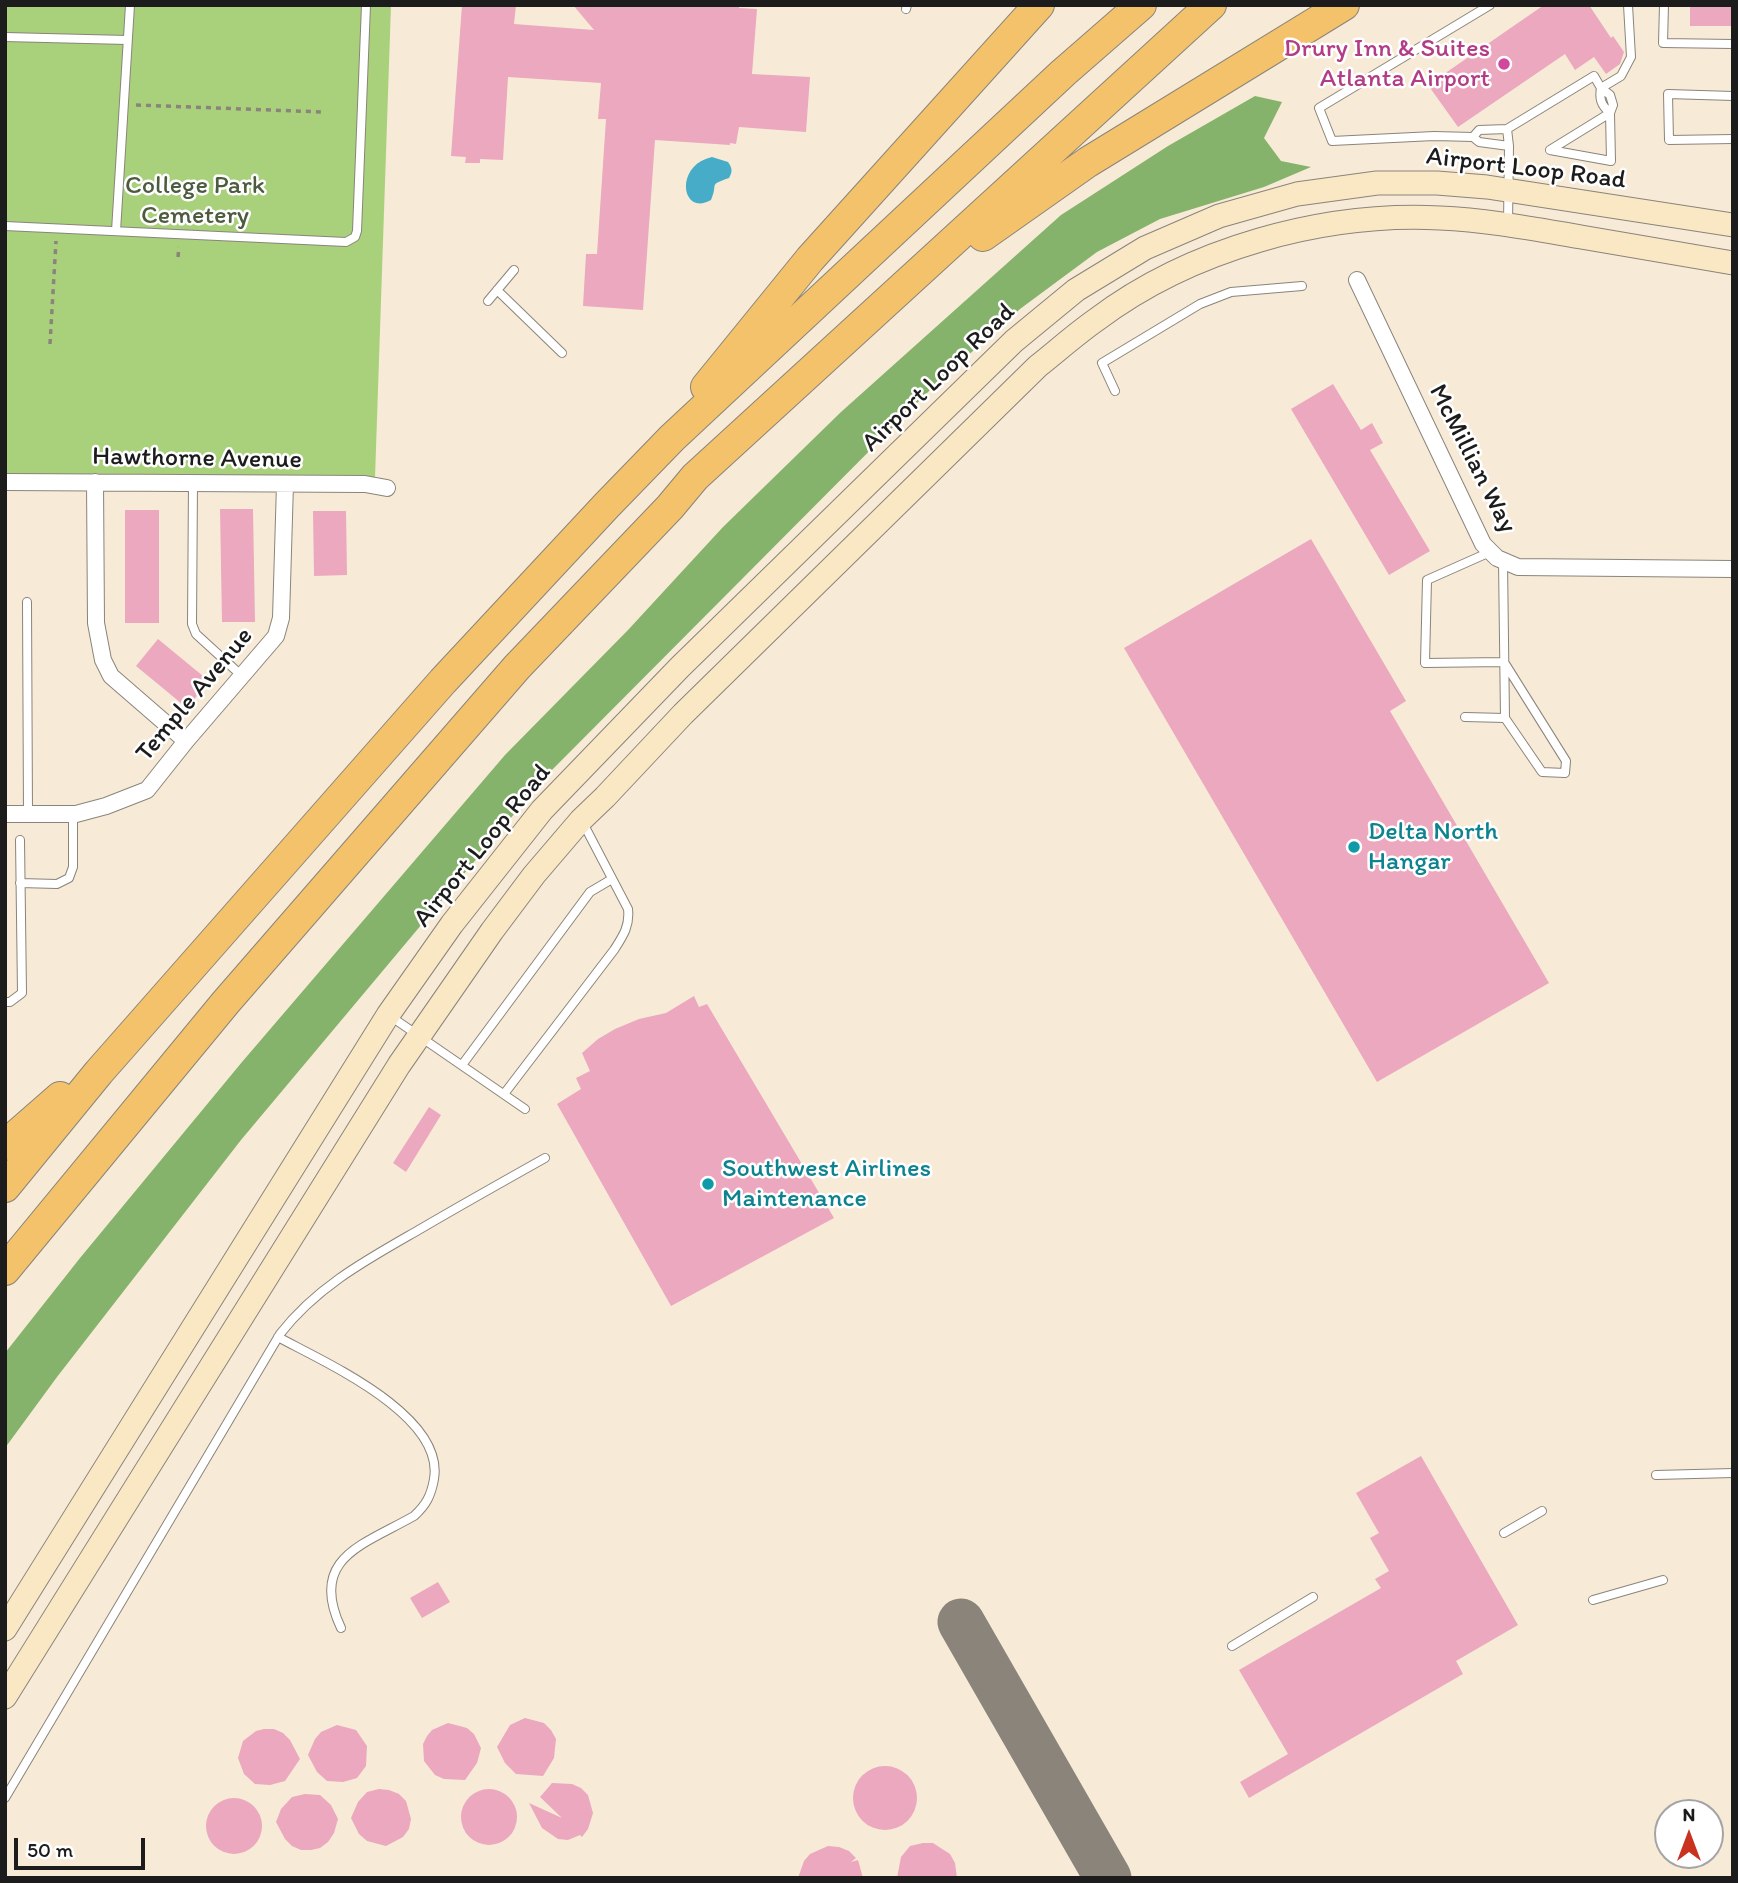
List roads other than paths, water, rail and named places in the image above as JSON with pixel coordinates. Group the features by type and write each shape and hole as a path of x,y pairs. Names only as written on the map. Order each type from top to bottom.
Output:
{"highway":[{"path":"673,438 709,382 810,259 1040,5"},
{"path":"5,1186 99,1072 443,681 673,438 1063,73 1141,5"},
{"path":"5,1270 226,1002 508,677 670,507 695,477 1211,5"},
{"path":"695,477 750,451 925,282 1000,223 1088,162 1344,5"},
{"path":"5,1145 62,1096 99,1072"}],"main road":[{"name":"Airport Loop Road","path":"5,1629 388,1015 452,925 542,810 680,667 1014,341 1076,290 1145,248 1219,216 1297,194 1377,183 1437,183 1508,190 1733,226"},
{"path":"5,1697 419,1034 492,930 581,820 683,714 1038,366 1097,318 1162,279 1233,248 1306,228 1382,218 1439,218 1508,224 1733,263"}],"street":[{"name":"McMillian Way","path":"1357,280 1483,544 1503,561 1518,566 1733,569"},
{"name":"Hawthorne Avenue","path":"5,482 365,484 387,488"},
{"path":"94,482 96,623 103,660 110,676 186,741"},
{"name":"Temple Avenue","path":"5,814 73,814 106,806 147,790 276,636 281,618 285,484"}],"lane":[{"path":"116,231 130,5"},
{"path":"5,226 346,242 355,237 366,5"},
{"path":"1490,5 1319,108 1332,141 1434,136 1473,137 1479,142 1509,146"},
{"path":"1601,88 1620,76 1632,57 1628,5"},
{"path":"1664,5 1663,43 1733,44"},
{"path":"5,37 127,40"},
{"path":"1473,137 1479,130 1507,130 1594,76 1601,88 1610,95 1613,104 1610,113 1611,161 1550,150 1610,113"},
{"path":"1733,96 1668,94 1669,140 1733,139"},
{"path":"1507,130 1508,224"},
{"path":"488,302 514,270"},
{"path":"1115,391 1102,363 1200,304 1231,292 1302,286"},
{"path":"497,290 562,353"},
{"path":"193,483 191,624 196,634 242,676"},
{"path":"1490,551 1427,580 1425,663 1504,662"},
{"path":"1503,561 1504,662 1505,718 1542,772 1565,773 1566,761 1504,662"},
{"path":"27,602 28,814"},
{"path":"1465,717 1505,718"},
{"path":"20,883 57,884 69,878 73,867 73,814"},
{"path":"504,1094 625,933 629,921 628,909 581,820"},
{"path":"5,1002 10,1002 22,993 20,840"},
{"path":"462,1065 590,892 612,879"},
{"path":"388,1015 526,1110"},
{"path":"5,1798 278,1337 293,1317 337,1278 545,1158"},
{"path":"278,1337 394,1404 411,1420 433,1458 433,1486 430,1498 422,1508 414,1516 349,1553 335,1572 330,1585 331,1597 333,1611 341,1628"},
{"path":"1656,1475 1733,1473"},
{"path":"1504,1533 1542,1511"},
{"path":"1593,1600 1664,1580"},
{"path":"1231,1646 1313,1597"}],"water":[{"path":"712,157 728,162 732,170 730,176 715,185 711,200 693,202 688,196 687,179 692,169"}],"place":[{"name":"Drury Inn & Suites Atlanta Airport","path":"1504,64"},
{"name":"Delta North Hangar","path":"1354,847"},
{"name":"Southwest Airlines Maintenance","path":"708,1184"}],"park label":[{"name":"College Park Cemetery","path":"195,201"}]}
